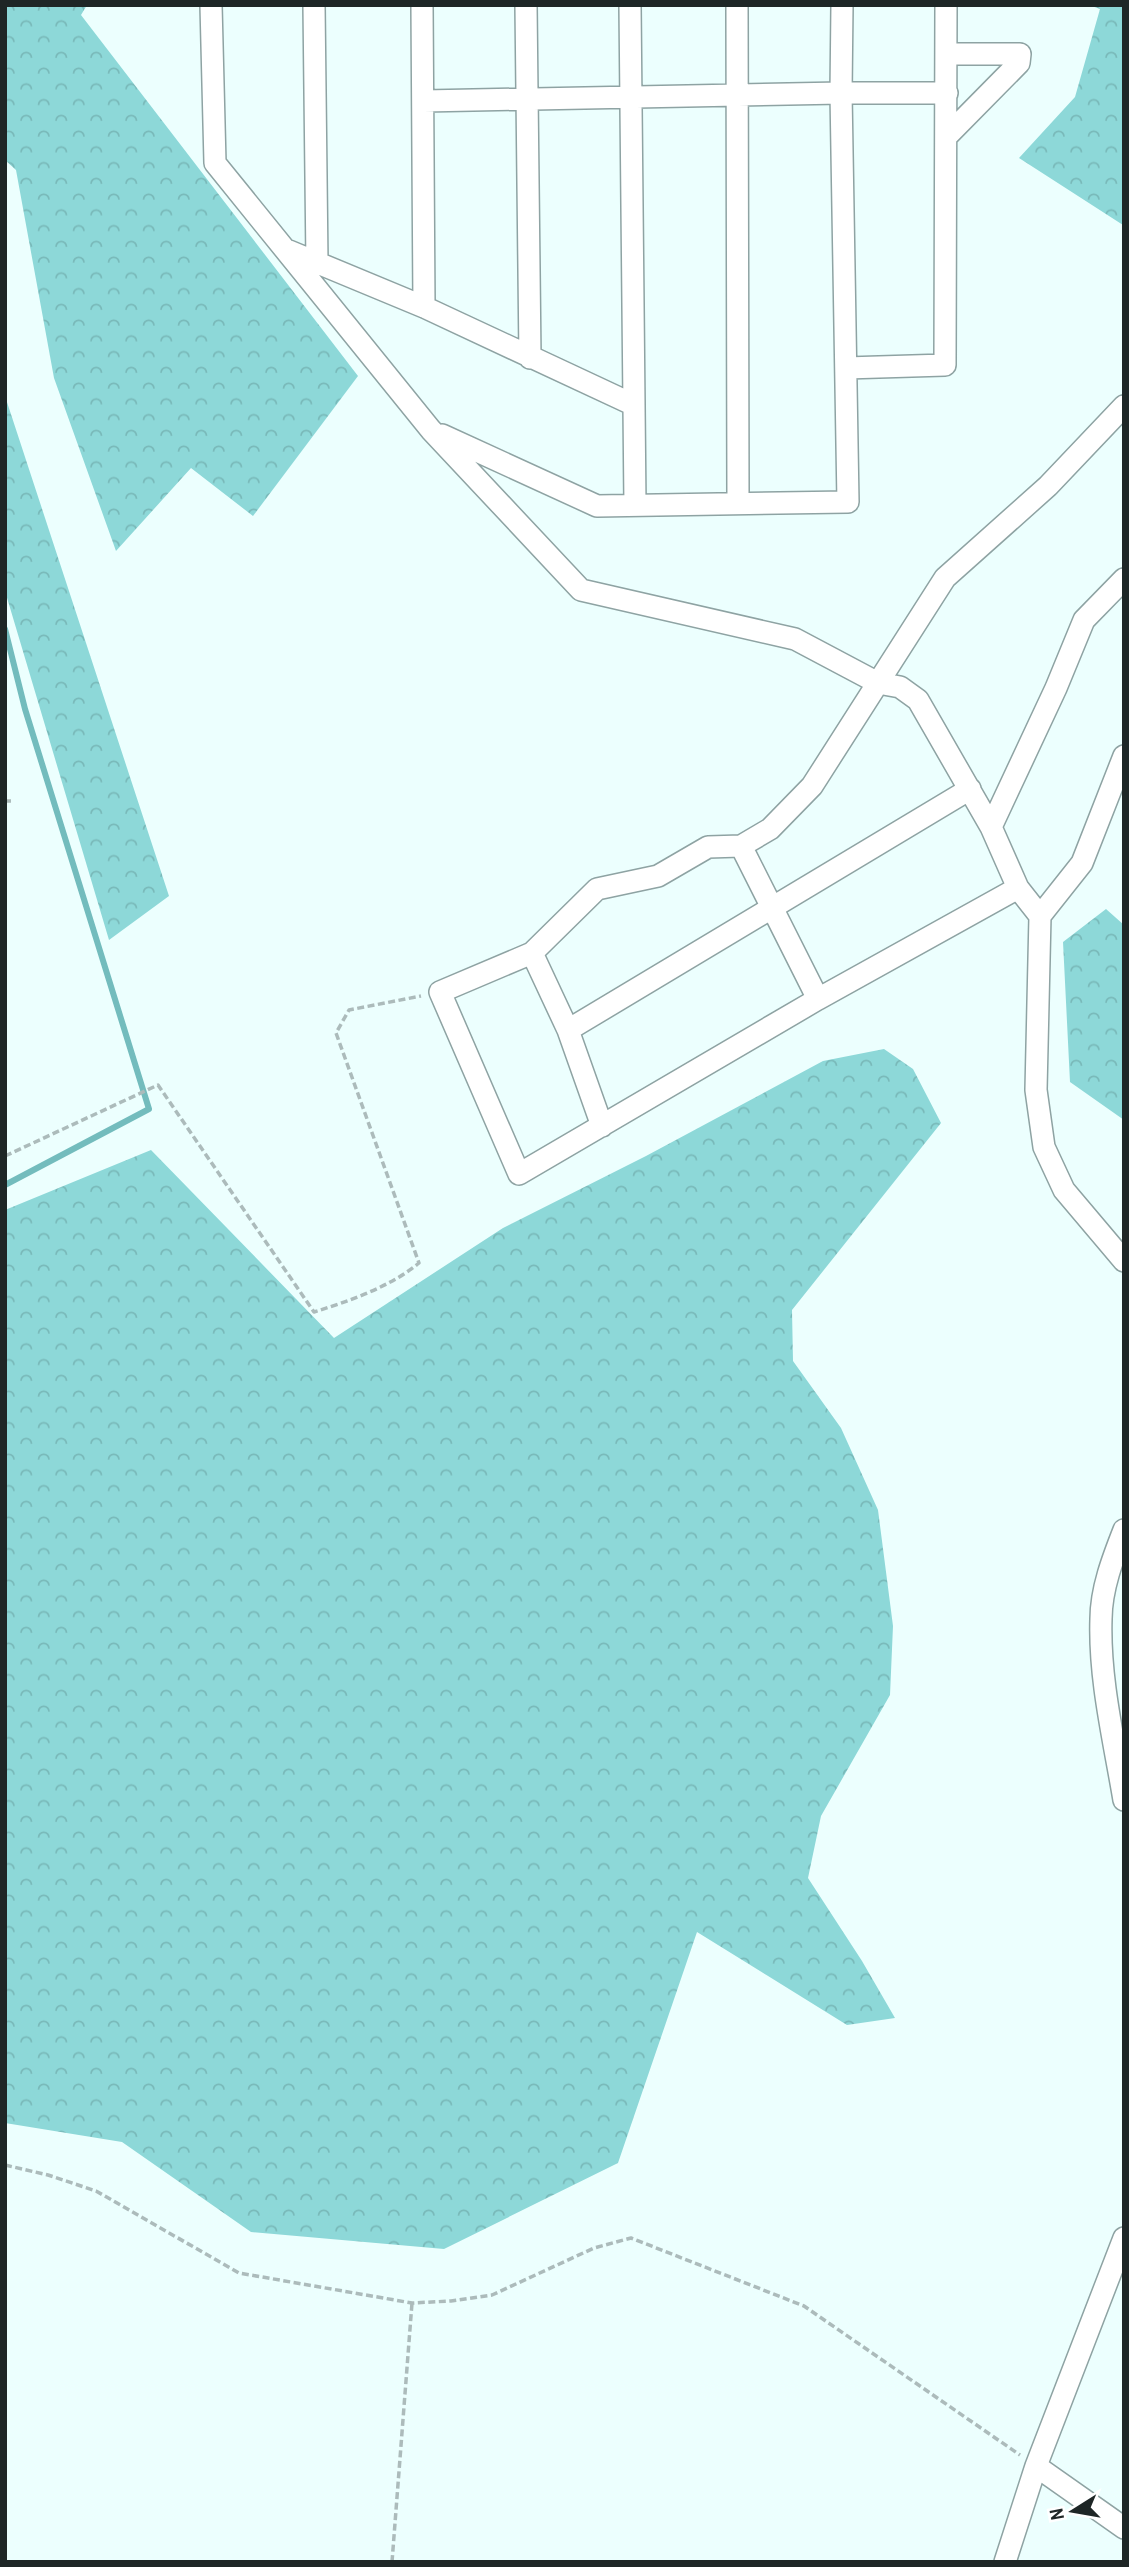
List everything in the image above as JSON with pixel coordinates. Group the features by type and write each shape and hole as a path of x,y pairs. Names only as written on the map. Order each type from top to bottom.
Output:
{"street":[{"path":"211,5 215,163 431,430 582,590 795,639 878,683 900,687 918,700 991,827 1018,888 1040,916"},
{"path":"314,5 317,263"},
{"path":"422,5 424,307"},
{"path":"526,5 530,358"},
{"path":"630,5 635,505"},
{"path":"737,5 738,503"},
{"path":"431,430 597,506 848,502 842,5"},
{"path":"846,368 945,365 946,5"},
{"path":"946,54 1020,54 1019,63 947,136"},
{"path":"424,102 947,93"},
{"path":"287,250 424,307 634,405"},
{"path":"1018,888 818,999 519,1174 440,992 532,953 597,888 658,876 708,847 741,846 770,829 812,786 945,578 1048,486 1124,406"},
{"path":"991,827 1056,688 1084,620 1124,579"},
{"path":"1124,756 1082,863 1040,916 1035,1090 1044,1147 1064,1191 1124,1261"},
{"path":"568,1030 970,789"},
{"path":"741,846 818,999"},
{"path":"532,953 568,1030 602,1126"},
{"path":"1124,1530 1111,1564 1100,1616 1103,1677 1124,1800"},
{"path":"1005,2562 1036,2466 1124,2238"},
{"path":"1036,2466 1124,2528"}],"path":[{"path":"5,1156 158,1086 314,1312 333,1306 403,1276 419,1263 336,1033 348,1010 440,992"},
{"path":"5,2165 48,2175 96,2191 239,2273 412,2303 492,2295 594,2248 631,2238 804,2306 1036,2466"},
{"path":"392,2562 412,2303"}],"green space":[{"path":"5,5 87,5 81,15 358,376 253,516 191,468 116,551 54,378 16,170 5,160"},
{"path":"1089,5 1124,5 1123,225 1019,158 1075,97 1100,9"},
{"path":"5,396 169,896 109,940 5,591"},
{"path":"1106,909 1124,925 1124,1120 1070,1082 1063,942"},
{"path":"884,1049 913,1069 941,1123 792,1310 793,1361 841,1428 878,1510 893,1626 890,1695 821,1816 808,1878 895,2018 847,2025 697,1932 618,2163 444,2249 251,2232 122,2142 5,2123 5,1210 151,1150 334,1338 503,1228 646,1156 823,1061"}],"waterway":[{"path":"5,629 25,709 149,1109 5,1185"}]}
